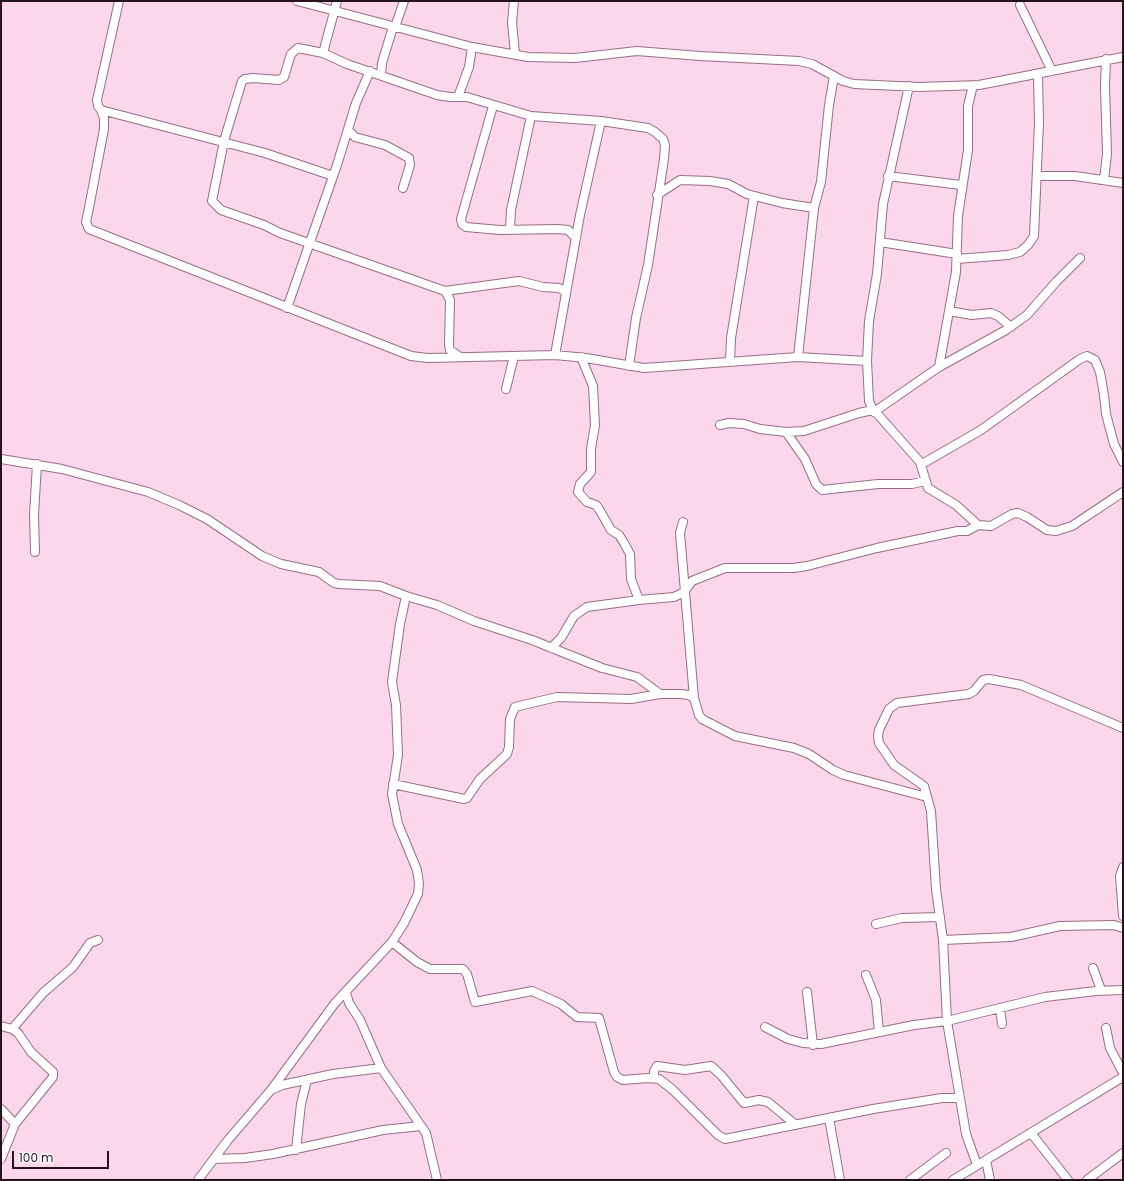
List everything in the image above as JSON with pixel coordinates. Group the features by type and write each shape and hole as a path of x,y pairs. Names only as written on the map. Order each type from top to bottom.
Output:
{"street":[{"path":"119,1 97,100 98,106 104,118 104,129 86,222 89,229 287,308 418,358 555,355 582,357 644,368 798,357 867,361"},
{"path":"297,1 472,47 528,57 575,58 637,51 800,61 812,64 843,81 854,84 952,87 973,85 1123,57"},
{"path":"323,53 337,1"},
{"path":"381,74 382,63 404,1"},
{"path":"514,1 512,22 515,54"},
{"path":"1020,5 1052,71"},
{"path":"458,97 469,67 472,47"},
{"path":"566,292 559,288 543,287 519,281 445,291 342,256 309,242 280,233 215,206 212,202 212,196 224,141 242,81 253,78 279,80 284,77 291,54 298,48 323,53 347,64 381,74 437,96 467,97 493,106 531,116 601,121 648,128 655,132 663,139 665,145 664,159 657,195 648,265 636,318 629,366"},
{"path":"1104,180 1107,154 1105,86 1106,59"},
{"path":"287,308 356,103 370,71"},
{"path":"880,242 957,257 1001,257 1020,252 1028,245 1034,236 1037,176 1038,74"},
{"path":"798,357 814,208 820,182 834,76"},
{"path":"939,367 957,257 961,185 968,150 968,106 973,85"},
{"path":"908,86 883,204 880,242 869,321 867,361 869,400 874,411 922,464 925,481 932,492 956,505 978,525"},
{"path":"493,106 461,221 466,227 500,230 568,230 576,238"},
{"path":"101,110 224,141 265,153 332,176"},
{"path":"510,229 511,210 531,116"},
{"path":"555,355 576,238 601,121"},
{"path":"348,130 355,137 385,145 409,158 410,165 403,188"},
{"path":"888,176 961,185"},
{"path":"1037,176 1075,176 1123,183"},
{"path":"657,195 680,180 728,184 754,196 782,203 814,208"},
{"path":"730,361 731,338 754,196"},
{"path":"720,425 729,423 744,424 756,428 786,432 812,430 859,413 874,411 939,367 1011,327 1030,313 1056,282 1080,258"},
{"path":"445,291 450,300 450,350 460,357"},
{"path":"949,311 972,315 991,313 998,316 1011,327"},
{"path":"506,389 514,356"},
{"path":"922,464 981,430 1080,359 1088,356 1095,360 1100,372 1106,414 1114,444 1123,462"},
{"path":"582,357 593,386 595,425 591,448 591,472 580,484 578,492 587,502 596,505 611,530 619,535 624,543 630,554 631,579 638,600"},
{"path":"786,432 805,459 816,484 822,490 878,484 912,484 925,481"},
{"path":"1,459 37,464 93,476 166,499 207,519 262,556 280,564 319,572 334,583 380,586 406,596 437,605 474,621 602,668 637,677 660,694"},
{"path":"34,552 34,515 37,464"},
{"path":"551,648 561,638 570,620 583,608 638,600 674,597 682,594 692,580 725,568 793,568 807,566 877,548 958,531 967,531 978,525 991,526 1012,514 1018,513 1047,530 1056,531 1077,522 1093,510 1123,492"},
{"path":"683,522 680,533 686,587 694,698 700,717 734,736 794,748 809,754 833,770 844,775 927,797"},
{"path":"198,1180 245,1119 271,1090 335,1004 392,942 418,894 419,883 412,856 398,824 394,807 393,784 398,755 396,705 392,682 400,624 406,596"},
{"path":"977,1165 966,1134 947,1021 943,940 931,811 924,786 894,765 879,743 879,730 889,709 897,703 969,694 974,691 983,680 989,679 1021,685 1123,728"},
{"path":"393,784 464,799 467,798 487,772 507,754 509,747 510,719 515,708 557,697 630,699 660,694 689,695 694,698"},
{"path":"1123,867 1120,876 1123,916"},
{"path":"876,924 902,918 940,917"},
{"path":"943,940 1011,937 1060,926 1114,925 1123,928"},
{"path":"1,1159 15,1124 51,1081 53,1072 5,1028 73,967 90,944 98,940"},
{"path":"392,942 417,962 430,969 463,969 467,974 475,1002 532,991 561,1004 577,1017 599,1018 614,1072 618,1077 623,1080 654,1078 665,1083 709,1128 725,1139 911,1103 960,1098"},
{"path":"1093,968 1100,990"},
{"path":"866,975 876,1000 878,1032"},
{"path":"765,1027 788,1039 813,1045 914,1025 947,1021 1045,997 1100,990 1123,990"},
{"path":"807,992 813,1045"},
{"path":"346,993 349,1003 360,1020 381,1068 421,1126 429,1143 437,1180"},
{"path":"1000,1008 1002,1024"},
{"path":"1106,1028 1110,1048 1123,1073"},
{"path":"654,1078 654,1071 657,1066 685,1070 711,1066 721,1075 744,1103 763,1100 796,1125"},
{"path":"271,1090 282,1085 333,1074 381,1068"},
{"path":"953,1180 1123,1077"},
{"path":"296,1150 301,1104 306,1080"},
{"path":"1,1109 15,1124"},
{"path":"829,1118 840,1180"},
{"path":"214,1159 245,1158 296,1150 383,1130 421,1126"},
{"path":"1031,1133 1068,1180"},
{"path":"910,1180 946,1153"},
{"path":"1087,1180 1123,1153"},
{"path":"986,1160 990,1180"}]}
